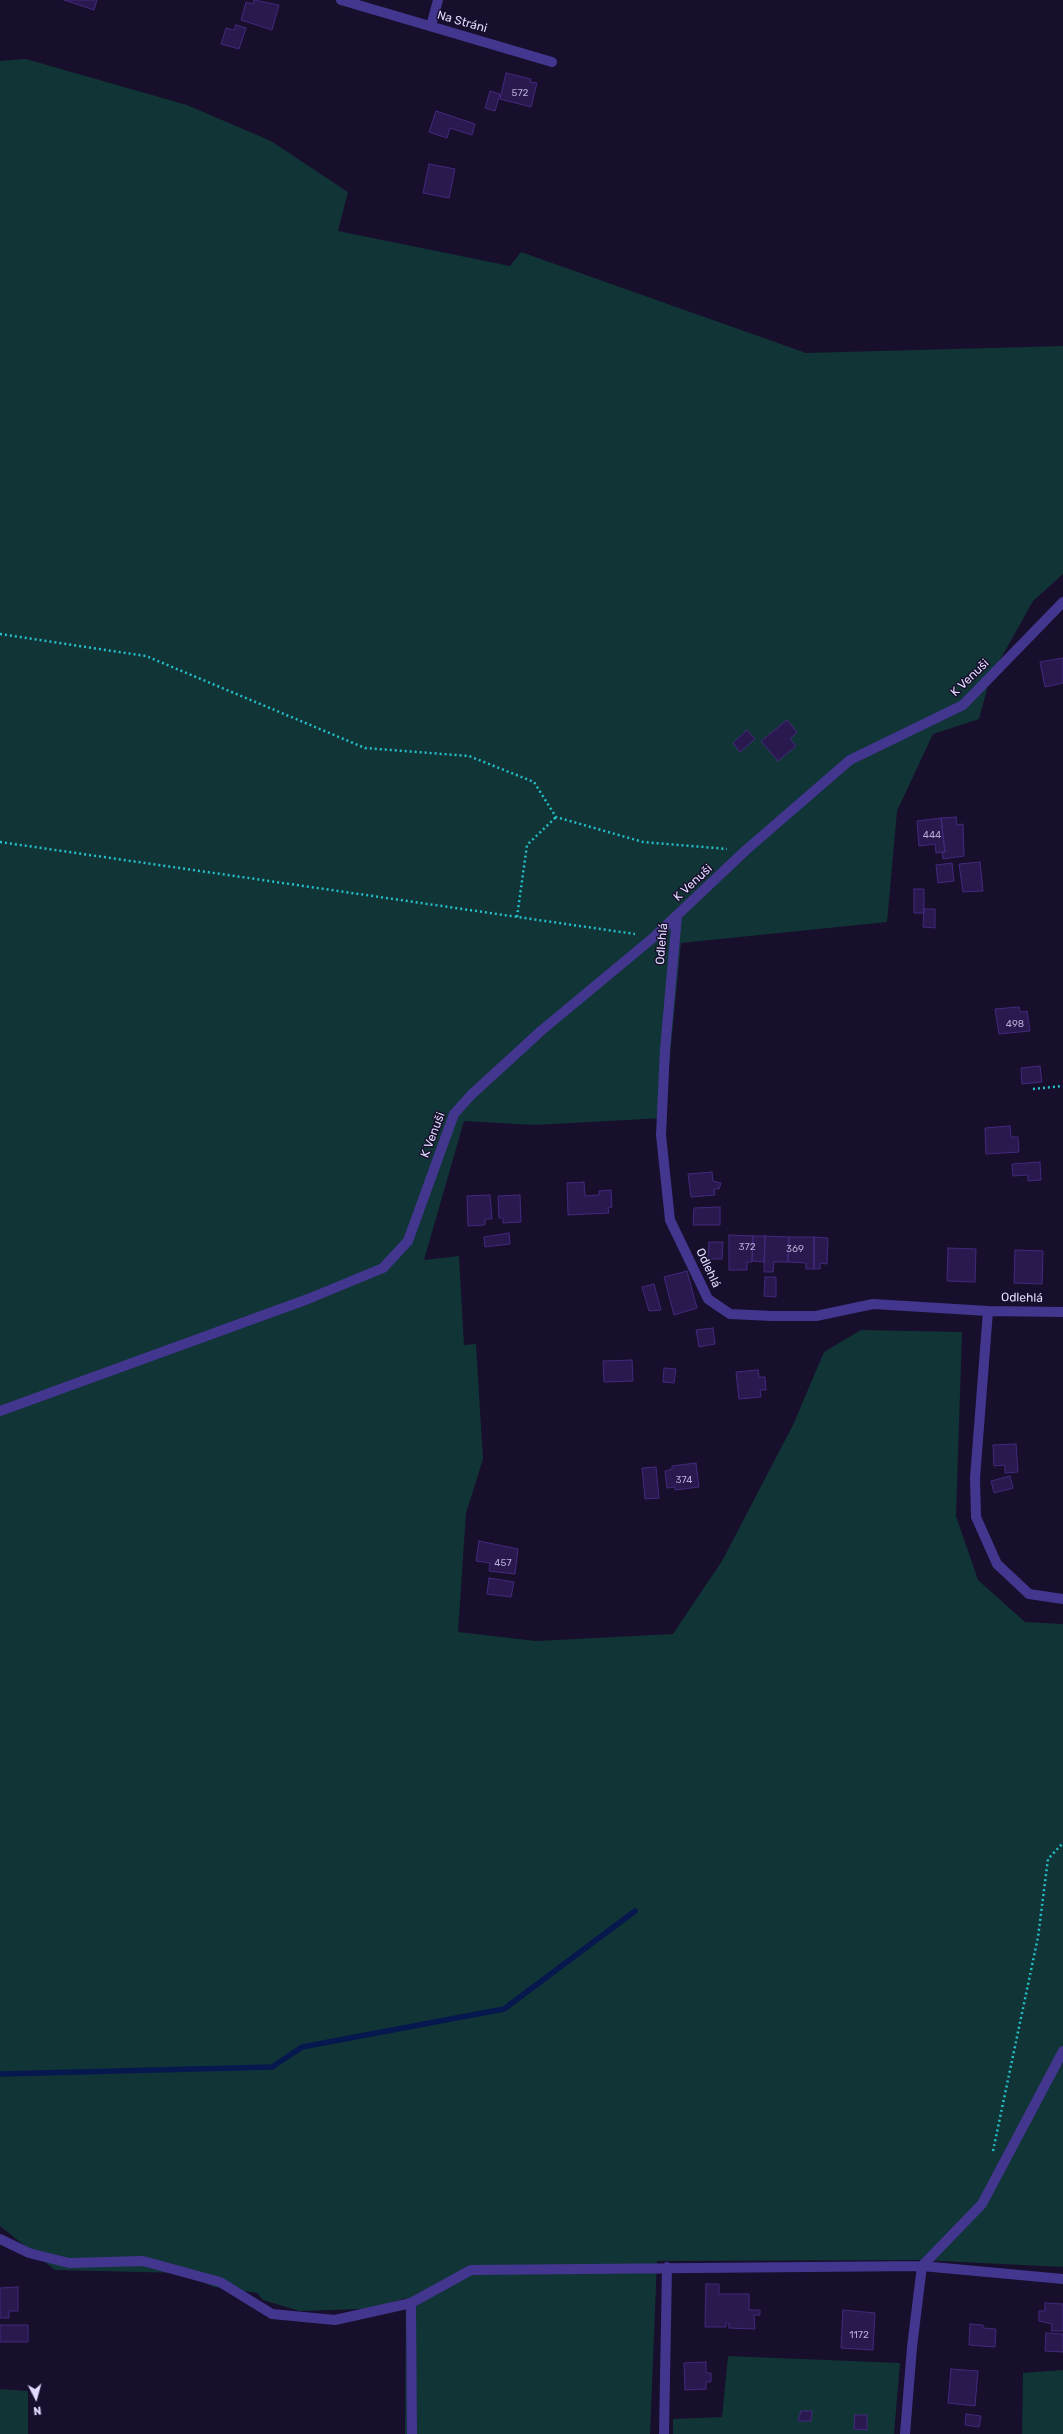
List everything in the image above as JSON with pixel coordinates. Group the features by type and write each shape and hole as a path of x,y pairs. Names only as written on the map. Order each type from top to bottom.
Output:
{"street":[{"name":"Na Stráni","path":"341,0 552,62"},
{"path":"431,26 438,0"},
{"name":"K Venuši","path":"0,1411 315,1297 383,1268 408,1241 454,1114 471,1095 542,1030 678,916 746,850 850,760 964,705 1063,602"},
{"name":"Odlehlá","path":"678,916 665,1049 662,1135 670,1220 708,1299 730,1314 772,1316 816,1316 874,1304 988,1311 1063,1312"},
{"path":"988,1311 975,1478 976,1517 997,1564 1029,1594 1063,1599"},
{"path":"905,2434 912,2347 922,2266 982,2204 1063,2051"},
{"path":"0,2239 29,2253 69,2263 143,2261 220,2282 272,2314 335,2320 411,2303 471,2270 667,2267 922,2266 1063,2280"},
{"path":"664,2434 667,2267"},
{"path":"411,2303 412,2434"}],"path":[{"path":"0,634 146,656 365,748 470,756 534,782 556,817 643,842 746,850"},
{"path":"517,917 527,845 556,817"},
{"path":"0,842 654,937"},
{"path":"1033,1089 1063,1086"},
{"path":"993,2152 1038,1937 1048,1859 1063,1843"}],"green space":[{"path":"26,59 187,105 271,141 348,192 338,231 510,266 521,252 806,353 1063,346 1063,574 1033,601 990,678 979,719 933,734 897,811 887,922 681,943 664,1118 534,1125 464,1121 424,1260 459,1256 464,1345 476,1344 483,1459 466,1513 458,1632 536,1641 673,1634 722,1561 793,1425 824,1352 861,1330 962,1332 956,1516 978,1580 1025,1622 1063,1624 1063,2267 920,2260 657,2261 650,2434 405,2434 406,2298 381,2306 361,2309 300,2311 263,2300 257,2293 214,2287 182,2273 55,2270 0,2226 0,61"},
{"path":"728,2356 900,2363 894,2434 673,2434 673,2419 722,2417"},
{"path":"1063,2370 1063,2434 1022,2434 1023,2373"},
{"path":"0,2389 28,2391 28,2434 0,2434"}],"building":[{"path":"64,0 97,0 94,10"},
{"path":"254,0 279,5 272,30 241,20 246,2 253,4"},
{"path":"236,25 246,28 239,49 221,44 226,28 234,30"},
{"path":"506,73 531,79 530,82 537,83 531,107 500,99"},
{"path":"490,91 500,94 495,111 485,108"},
{"path":"436,111 475,124 472,135 450,128 447,138 429,132"},
{"path":"429,164 455,169 449,198 423,193"},
{"path":"1063,658 1063,683 1045,687 1040,662"},
{"path":"787,720 797,732 790,739 796,746 778,761 761,741"},
{"path":"747,730 755,739 740,752 733,743"},
{"path":"956,817 957,825 963,824 964,856 943,859 942,852 945,852 941,818"},
{"path":"941,818 945,852 936,853 935,844 919,846 917,821"},
{"path":"980,862 983,891 963,892 959,864"},
{"path":"952,863 954,881 938,883 936,865"},
{"path":"914,889 924,889 924,913 914,913"},
{"path":"924,909 935,909 935,928 923,927"},
{"path":"1019,1007 1020,1012 1027,1011 1030,1031 999,1034 995,1009"},
{"path":"1040,1066 1042,1082 1022,1084 1021,1068"},
{"path":"1010,1126 1011,1137 1018,1137 1019,1152 986,1154 985,1128"},
{"path":"1040,1162 1041,1180 1028,1181 1028,1175 1013,1176 1012,1164"},
{"path":"712,1172 713,1181 721,1183 719,1189 714,1189 715,1195 691,1197 688,1174"},
{"path":"584,1182 585,1196 599,1195 599,1191 611,1190 612,1207 608,1208 609,1213 568,1215 567,1183"},
{"path":"490,1195 492,1219 485,1219 485,1225 468,1226 467,1196"},
{"path":"520,1195 521,1222 503,1223 503,1218 499,1218 498,1196"},
{"path":"720,1207 720,1225 693,1225 694,1208"},
{"path":"509,1233 510,1244 485,1247 484,1237"},
{"path":"729,1235 753,1236 752,1262 747,1262 747,1270 729,1270"},
{"path":"753,1236 765,1236 764,1262 752,1261"},
{"path":"765,1236 789,1237 788,1262 774,1262 773,1272 764,1272"},
{"path":"789,1237 814,1237 814,1269 806,1269 806,1263 788,1262"},
{"path":"814,1237 828,1238 827,1264 820,1263 820,1269 814,1269"},
{"path":"709,1242 723,1242 722,1259 708,1259"},
{"path":"948,1248 976,1249 975,1282 947,1281"},
{"path":"1015,1250 1043,1251 1042,1284 1014,1283"},
{"path":"687,1271 697,1308 674,1315 664,1277"},
{"path":"765,1277 776,1277 776,1297 764,1296"},
{"path":"654,1284 661,1310 649,1311 642,1287"},
{"path":"713,1328 715,1344 699,1347 696,1330"},
{"path":"632,1360 633,1381 604,1382 603,1361"},
{"path":"664,1368 676,1369 674,1383 663,1382"},
{"path":"758,1370 759,1377 765,1377 766,1390 760,1390 761,1397 739,1399 736,1372"},
{"path":"1016,1444 1018,1472 1005,1473 1005,1465 994,1466 993,1445"},
{"path":"696,1463 699,1487 675,1490 675,1487 667,1488 665,1471 672,1469 672,1466"},
{"path":"656,1467 659,1498 645,1499 642,1468"},
{"path":"1010,1476 1013,1488 994,1493 991,1481"},
{"path":"479,1541 518,1549 515,1574 489,1571 490,1563 476,1561"},
{"path":"489,1578 514,1582 511,1597 487,1594"},
{"path":"706,2284 719,2284 719,2294 749,2294 749,2310 760,2310 760,2315 754,2315 755,2329 729,2328 729,2323 726,2323 726,2327 705,2327"},
{"path":"18,2287 18,2311 9,2311 9,2318 0,2318 0,2288"},
{"path":"1045,2303 1063,2304 1063,2331 1051,2331 1052,2324 1039,2321 1039,2311 1045,2311"},
{"path":"843,2310 875,2313 873,2350 841,2348"},
{"path":"970,2324 983,2325 983,2328 996,2329 995,2347 969,2345"},
{"path":"0,2325 28,2325 28,2342 0,2342"},
{"path":"1046,2333 1063,2334 1063,2352 1045,2351"},
{"path":"706,2362 706,2373 711,2373 711,2382 706,2382 706,2389 685,2390 684,2363"},
{"path":"951,2369 978,2371 975,2406 948,2403"},
{"path":"801,2411 812,2411 811,2421 798,2421"},
{"path":"966,2414 981,2416 979,2427 965,2425"},
{"path":"855,2415 867,2415 867,2430 854,2429"}],"waterway":[{"path":"0,2074 272,2067 302,2047 504,2009 635,1911"}]}
